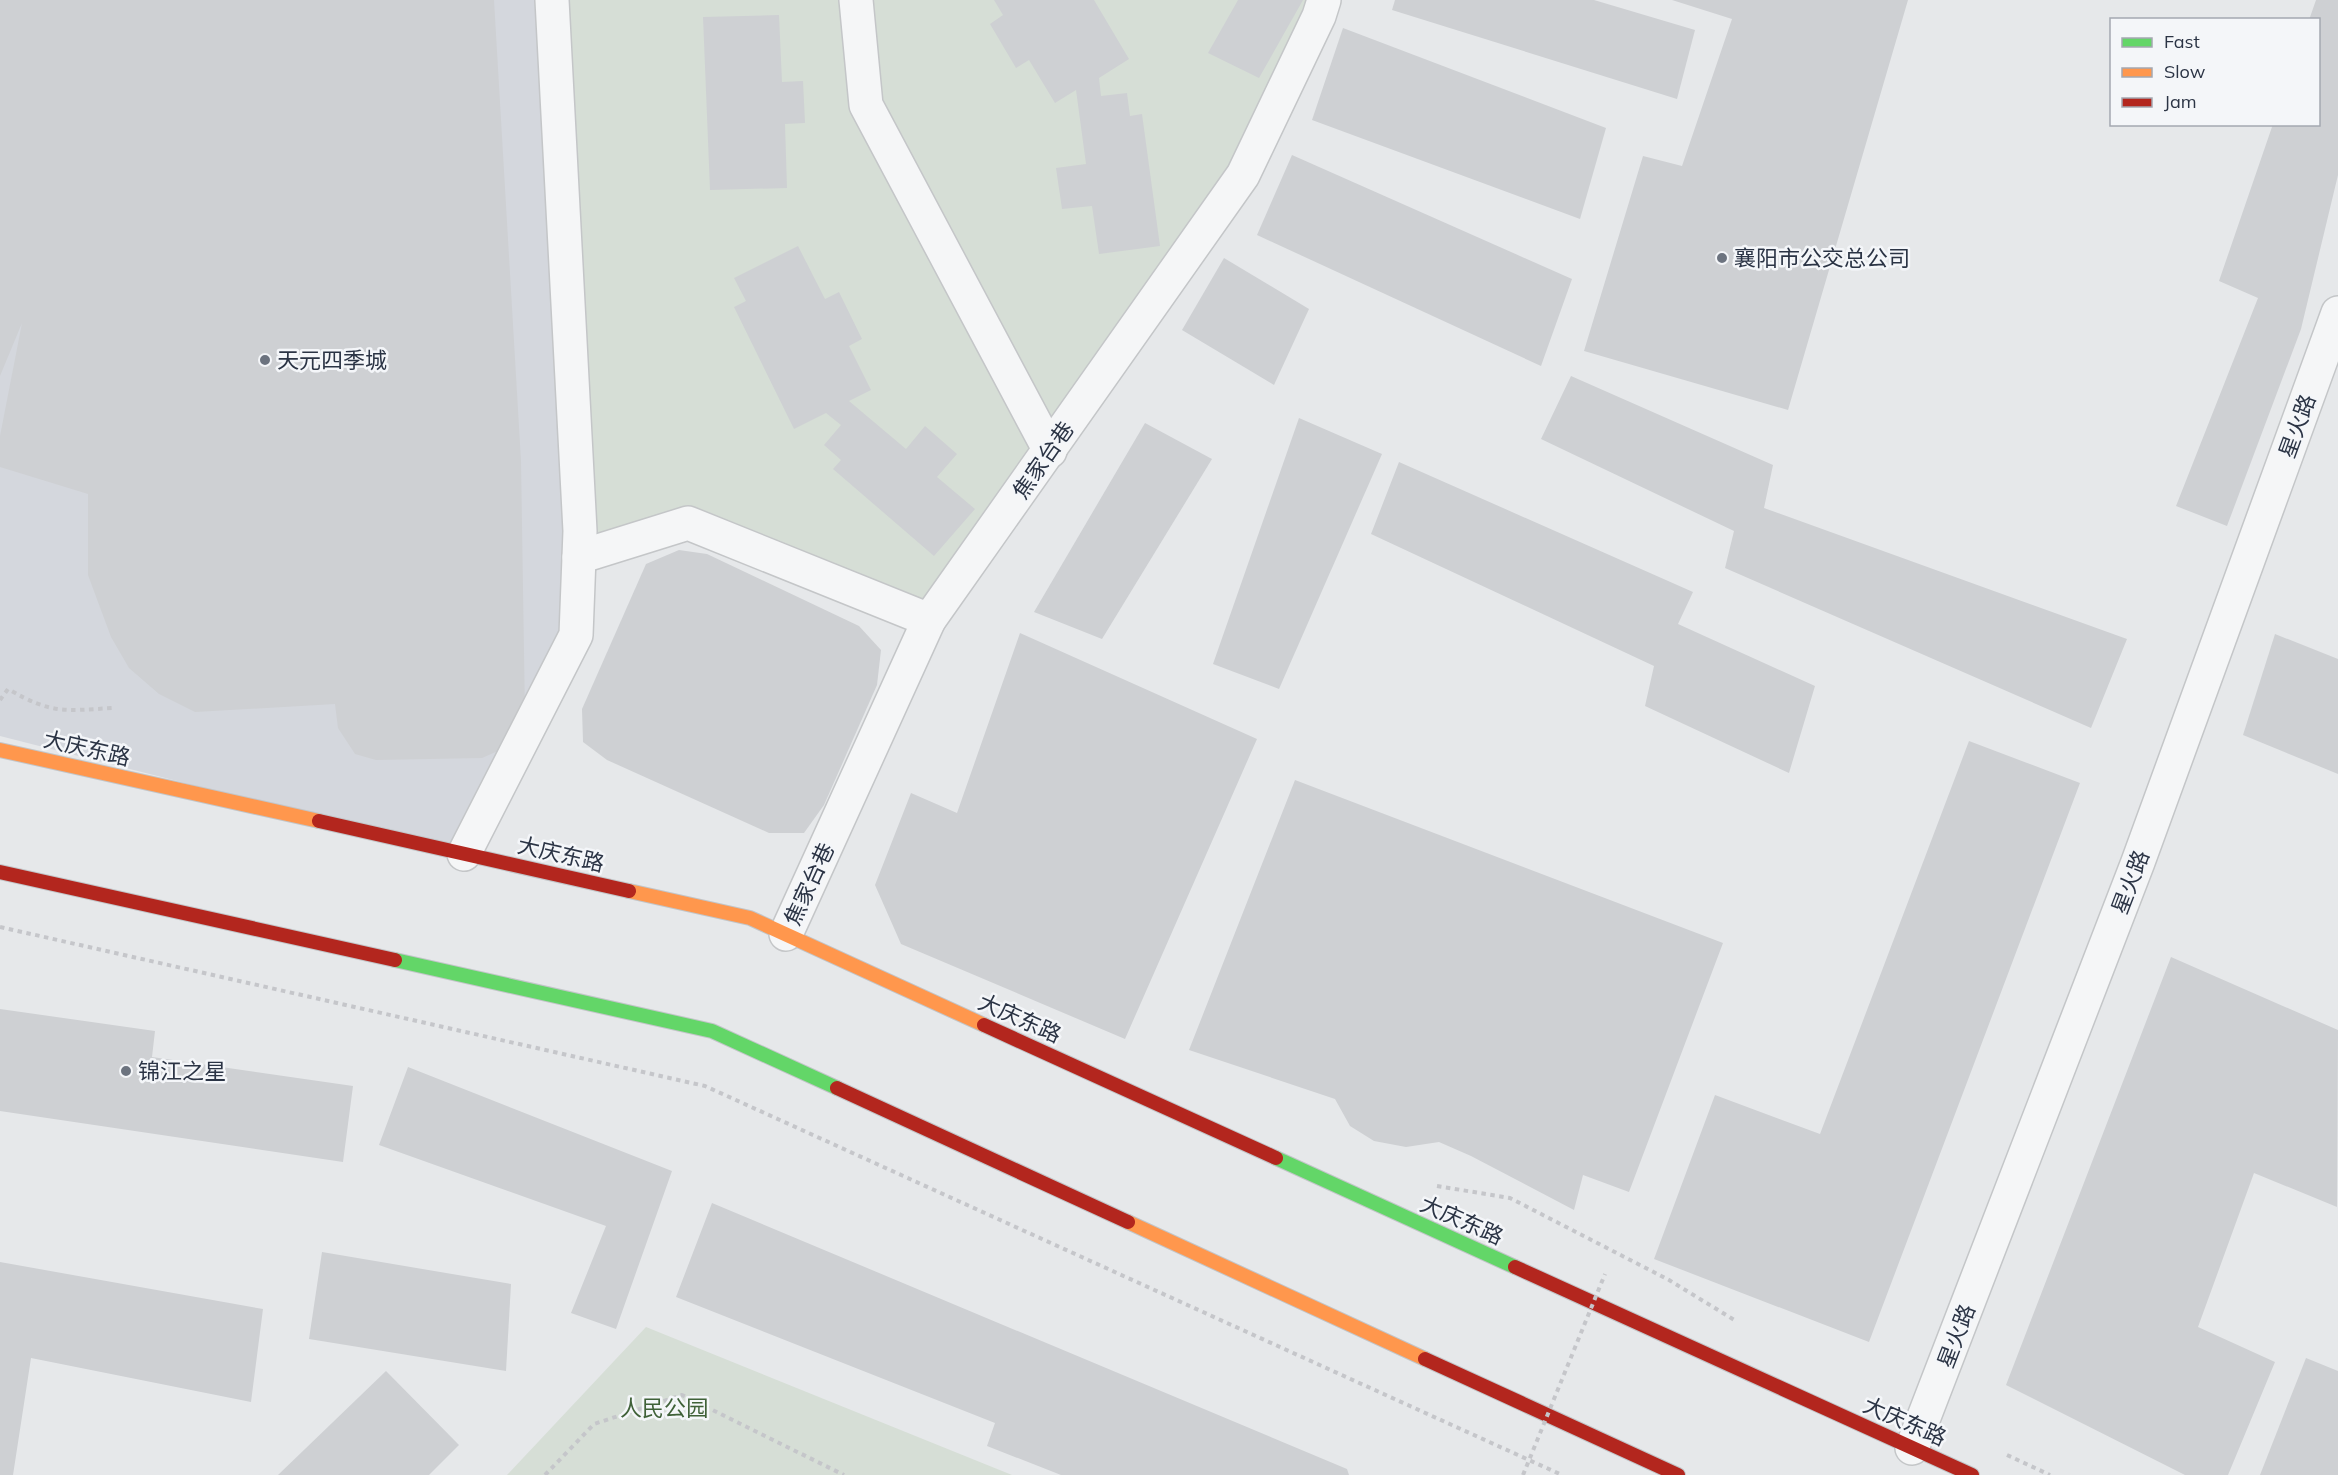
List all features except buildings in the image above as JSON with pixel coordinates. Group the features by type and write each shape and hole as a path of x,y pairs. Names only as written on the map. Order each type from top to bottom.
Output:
{"main road":[{"path":"0,736 58,763"},
{"name":"大庆东路","path":"0,750 750,918 1972,1475"},
{"path":"0,872 712,1031 1678,1475"}],"street":[{"path":"464,854 576,635 580,531 552,0"},
{"path":"856,0 866,105 1050,451"},
{"name":"焦家台巷","path":"786,934 928,620 1050,451 1243,175 1319,16 1324,0"},
{"name":"星火路","path":"1912,1448 2138,862 2338,313"},
{"path":"579,557 688,523 928,620"}],"path":[{"path":"0,700 8,689 32,703 62,711 112,708"},
{"path":"0,927 705,1086 1562,1475"},
{"path":"1436,1186 1509,1198 1669,1280 1740,1324"},
{"path":"1523,1475 1605,1274"},
{"path":"545,1475 594,1424 682,1395 844,1475"},
{"path":"1998,1450 2050,1475"}],"shaded area":[{"name":"天元四季城","path":"0,0 552,0 576,635 464,854 0,736"}],"green space":[{"path":"551,0 1314,0 1243,175 929,620 688,523 579,557"},
{"name":"人民公园","path":"646,1327 1012,1475 507,1475"}],"traffic: fast":[{"path":"395,960 712,1031 837,1088"},
{"path":"1276,1158 1515,1267"}],"traffic: slow":[{"path":"0,750 319,821"},
{"path":"629,891 750,918 984,1025"},
{"path":"1128,1222 1425,1359"}],"traffic: jam":[{"path":"319,821 629,891"},
{"path":"0,872 395,960"},
{"path":"984,1025 1276,1158"},
{"path":"837,1088 1128,1222"},
{"path":"1515,1267 1972,1475"},
{"path":"1425,1359 1678,1475"}],"place":[{"name":"襄阳市公交总公司","path":"1722,258"},
{"name":"天元四季城","path":"265,360"},
{"name":"锦江之星","path":"126,1071"}]}
